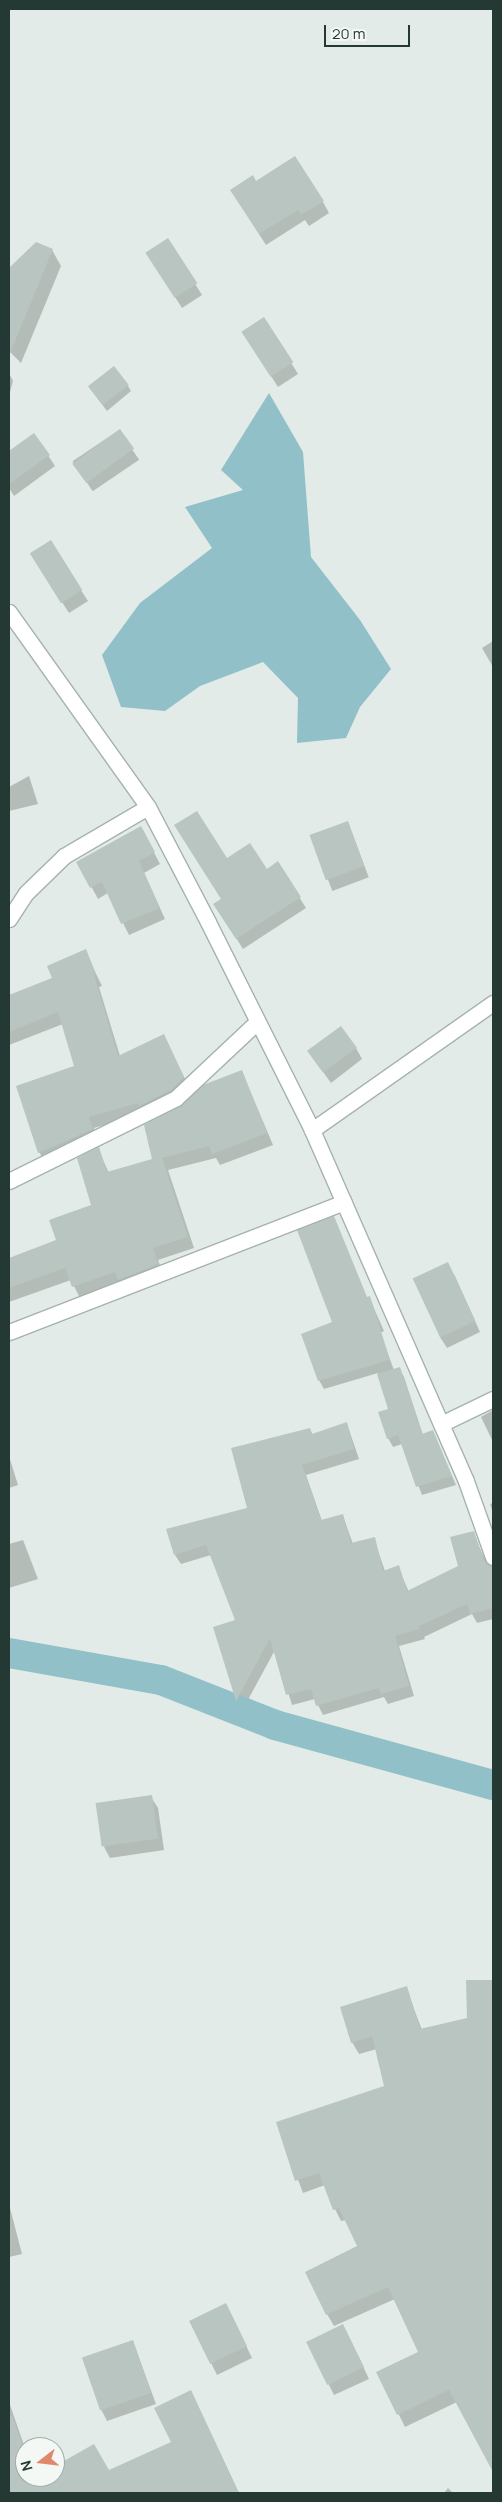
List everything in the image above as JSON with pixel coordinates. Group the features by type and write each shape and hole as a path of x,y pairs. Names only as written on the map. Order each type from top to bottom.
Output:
{"street":[{"path":"9,612 148,807 312,1130 466,1481 493,1557"},
{"path":"9,919 26,893 64,856 148,807"},
{"path":"312,1130 493,1003"},
{"path":"9,1181 176,1098 257,1022"},
{"path":"9,1332 344,1202"},
{"path":"441,1424 493,1399"}],"water":[{"path":"269,393 303,452 311,557 360,620 391,669 360,707 346,738 297,743 298,698 263,662 200,686 165,711 121,707 102,655 140,603 212,548 185,507 243,490 221,470"}],"building":[{"path":"295,156 324,201 301,215 298,210 259,234 230,190 253,175 256,181"},
{"path":"168,238 197,283 175,298 145,253"},
{"path":"36,242 53,249 9,356 9,268"},
{"path":"264,317 293,362 271,377 241,332"},
{"path":"114,366 129,385 103,405 88,386"},
{"path":"120,429 134,448 86,483 72,464"},
{"path":"34,433 50,455 9,484 9,451"},
{"path":"51,540 82,590 61,603 30,553"},
{"path":"197,811 227,858 250,843 267,869 278,861 301,897 236,939 213,904 221,899 174,825"},
{"path":"348,821 364,866 326,880 309,835"},
{"path":"141,826 155,852 139,861 160,908 121,924 102,882 90,888 76,862"},
{"path":"86,949 96,974 94,975 118,1056 164,1034 184,1077 171,1090 139,1106 138,1103 89,1117 93,1129 38,1153 16,1086 74,1066 58,1012 9,1032 9,995 52,978 47,966"},
{"path":"341,1026 357,1048 323,1073 307,1051"},
{"path":"242,1070 267,1133 212,1154 209,1146 162,1158 188,1237 153,1248 158,1264 118,1280 115,1272 72,1287 65,1268 9,1288 9,1258 56,1240 49,1220 91,1205 77,1158 99,1147 107,1172 152,1159 144,1125 180,1106 203,1085"},
{"path":"334,1216 367,1297 370,1296 390,1360 318,1381 301,1334 332,1322 297,1230"},
{"path":"448,1262 475,1321 440,1337 413,1278"},
{"path":"400,1367 422,1434 433,1430 452,1476 416,1487 398,1435 387,1439 378,1412 388,1409 377,1374"},
{"path":"347,1422 354,1449 302,1465 321,1520 343,1514 351,1543 375,1537 383,1571 399,1565 407,1591 458,1566 450,1537 474,1531 484,1561 493,1566 493,1608 470,1614 467,1604 419,1626 420,1629 395,1636 409,1686 381,1694 379,1688 316,1706 311,1689 286,1695 270,1638 236,1701 213,1627 235,1620 206,1545 174,1555 166,1529 247,1508 231,1448 310,1428 312,1434"},
{"path":"152,1795 158,1839 102,1847 96,1803"},
{"path":"466,1980 493,1980 493,2472 449,2390 397,2415 376,2372 418,2352 388,2287 326,2315 305,2272 357,2246 339,2208 333,2210 319,2173 295,2181 276,2122 384,2086 372,2036 351,2043 340,2007 407,1986 420,2029 467,2018"},
{"path":"226,2303 247,2346 210,2364 189,2321"},
{"path":"343,2324 364,2367 327,2385 306,2342"},
{"path":"133,2340 151,2393 100,2411 82,2358"},
{"path":"191,2390 239,2493 9,2493 9,2417 12,2416 20,2437 15,2437 15,2487 65,2487 65,2460 94,2444 109,2470 171,2442 154,2408"}],"waterway":[{"path":"9,1653 161,1680 275,1725 493,1785"}]}
